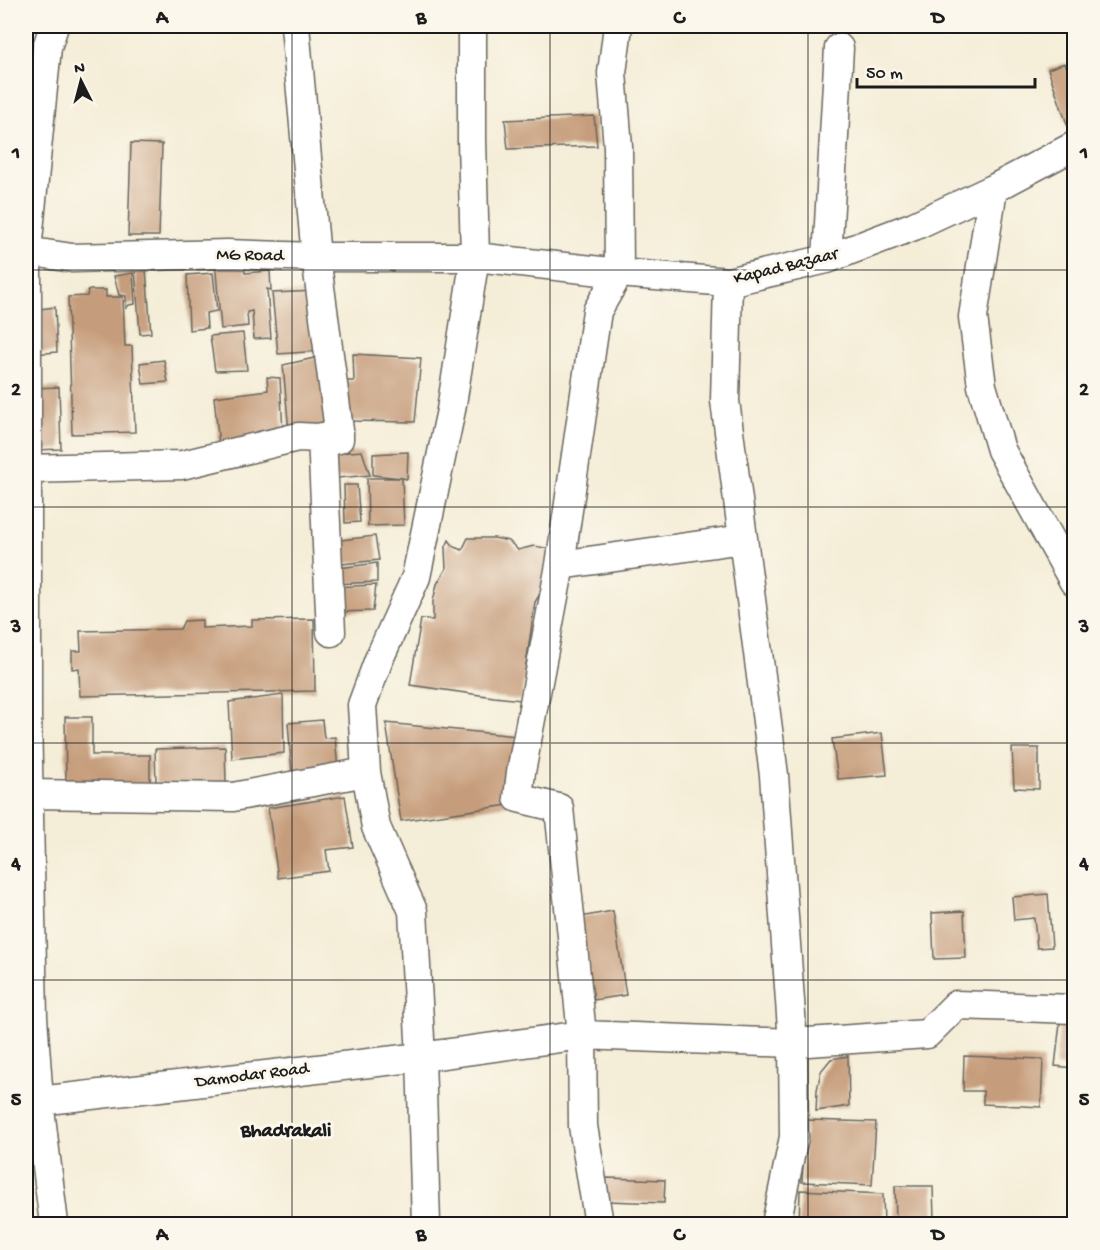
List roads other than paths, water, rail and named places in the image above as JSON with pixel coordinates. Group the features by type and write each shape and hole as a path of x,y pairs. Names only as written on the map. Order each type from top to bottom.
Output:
{"street":[{"path":"54,26 47,47 26,251 29,794 33,1017 39,1101 54,1224"},
{"path":"27,469 182,465 298,437 339,440 316,257 295,26"},
{"path":"426,1224 421,1057 413,911 376,827 366,772 362,705 379,659 416,577 451,410 475,257 472,26"},
{"path":"599,1224 583,1125 582,1035 559,808 518,798 560,565 597,310 619,273 618,147 612,73 618,26"},
{"path":"827,259 839,48"},
{"name":"Kapad Bazaar","path":"475,257 728,282 827,259 914,226 993,189 1074,146"},
{"path":"993,189 973,317 982,386 1001,450 1074,582"},
{"name":"MG Road","path":"26,251 72,258 227,255 475,257"},
{"path":"728,282 725,401 774,775 793,1043 794,1137 776,1224"},
{"path":"322,437 331,632"},
{"path":"560,565 743,539"},
{"path":"29,794 233,796 366,772"},
{"name":"Damodar Road","path":"39,1101 421,1057 582,1035 793,1043 927,1034 956,1005 1074,1009"}],"district":[{"name":"Bhadrakali","path":"286,1132"}]}
